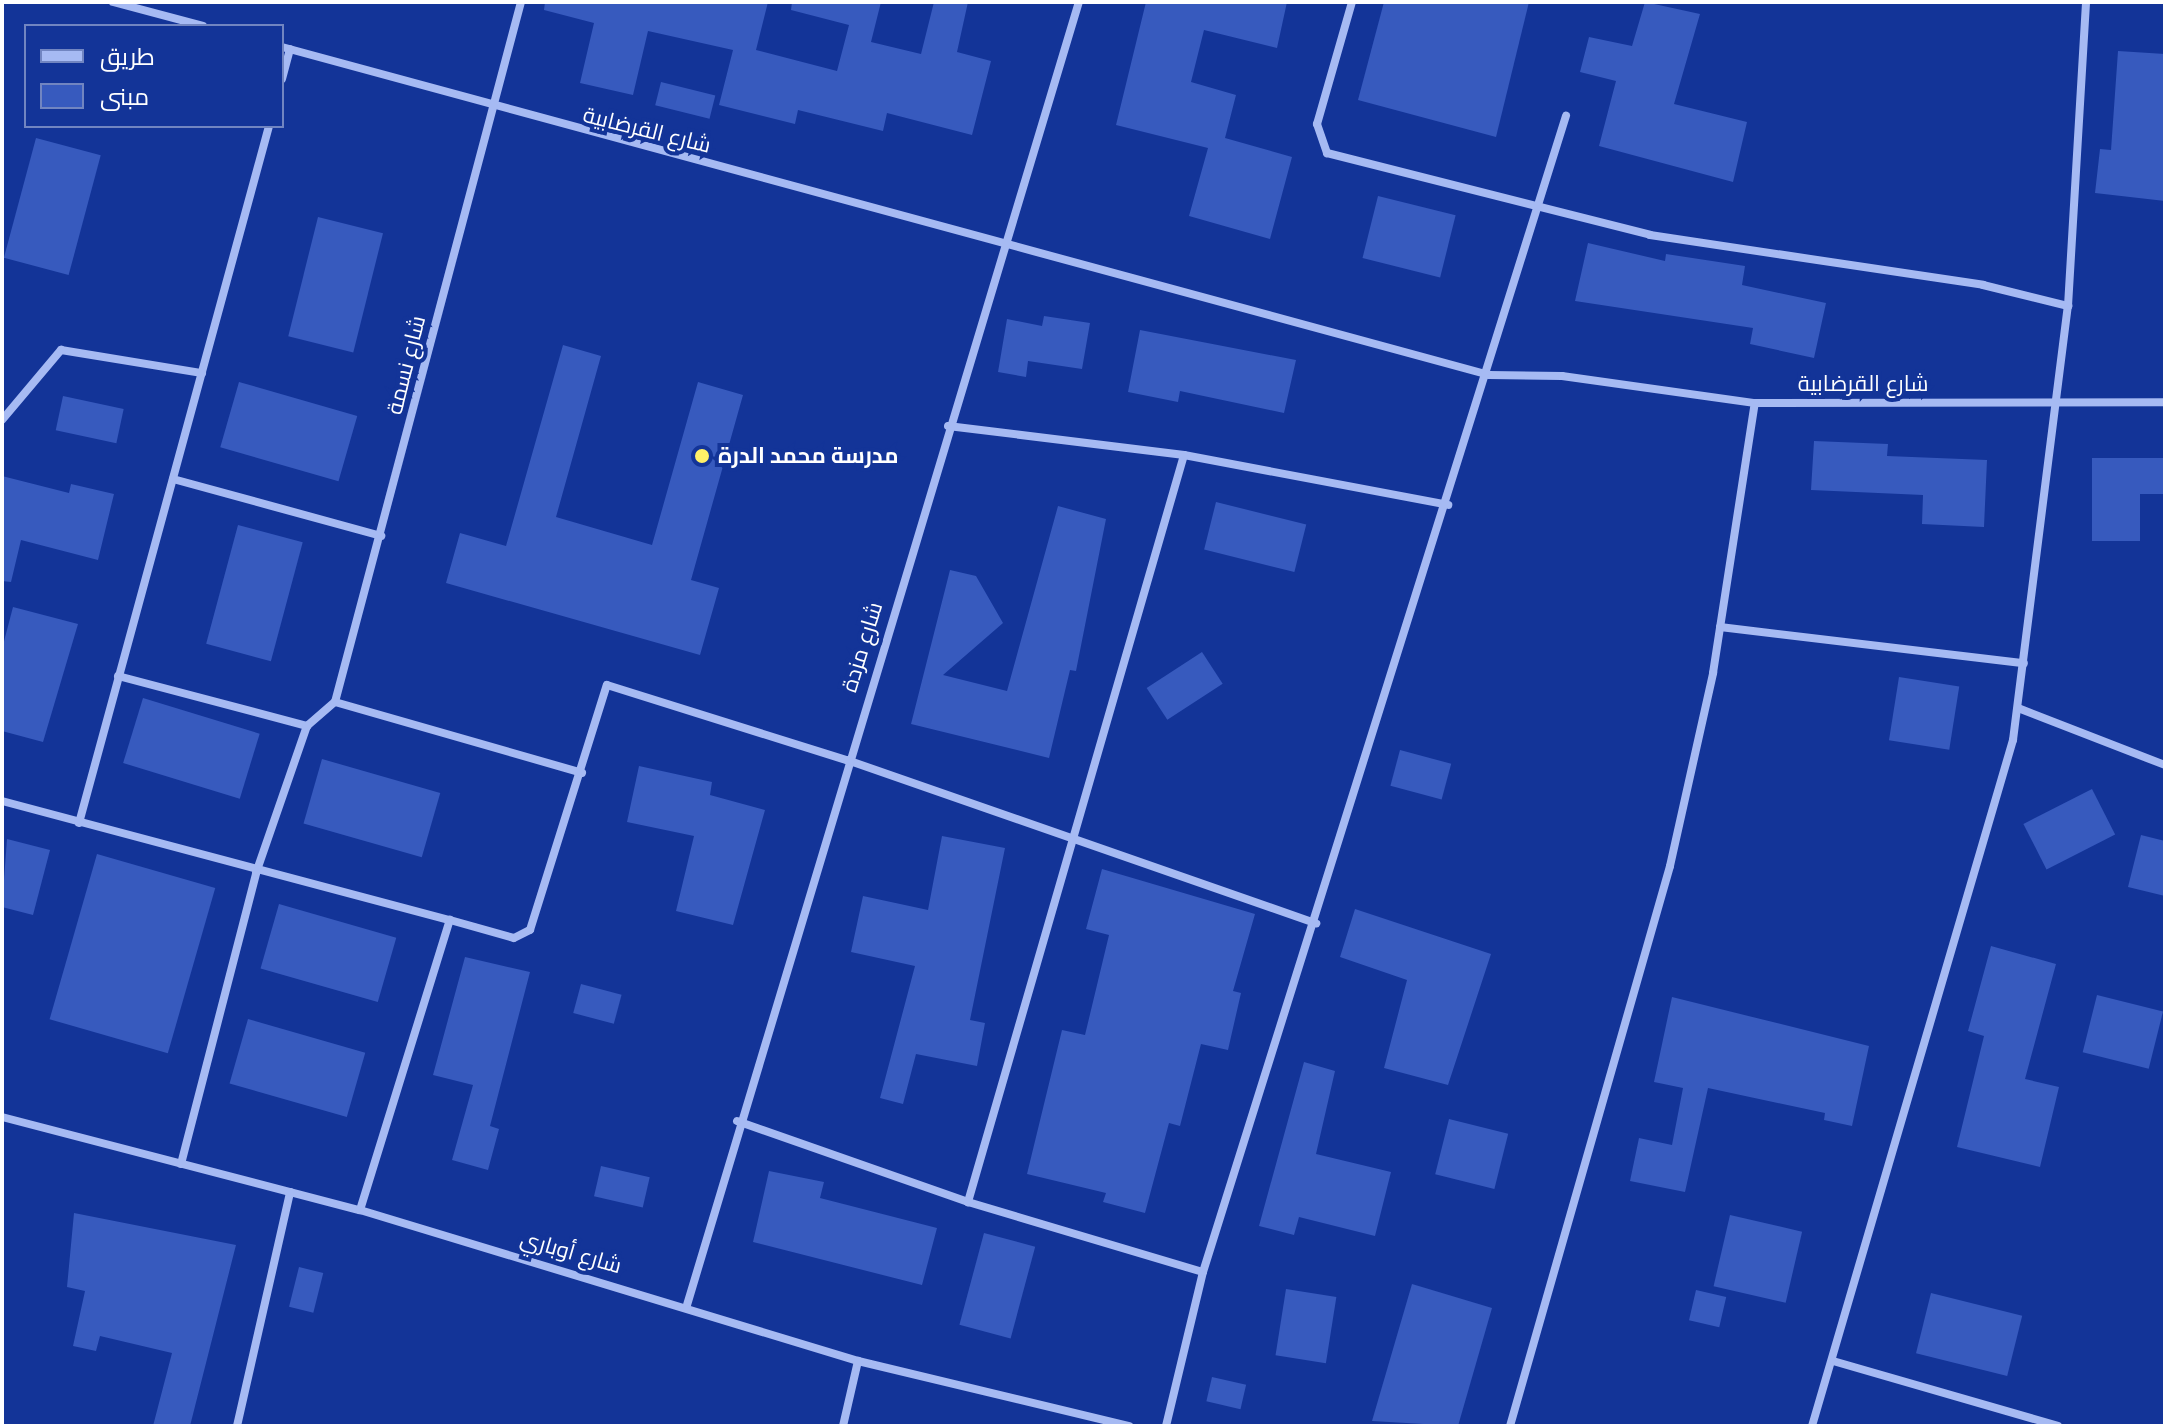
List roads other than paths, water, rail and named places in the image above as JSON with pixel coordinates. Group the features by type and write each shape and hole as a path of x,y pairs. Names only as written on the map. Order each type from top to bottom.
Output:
{"street":[{"path":"113,2 196,24"},
{"name":"شارع نسمة","path":"335,702 521,2"},
{"name":"شارع مزدة","path":"687,1305 737,1121 1079,2"},
{"path":"1352,2 1317,124 1327,153 1539,211 2068,306"},
{"path":"1812,1426 2018,708 2068,306 2086,2"},
{"name":"شارع القرضابية","path":"286,48 491,109 1005,240 1489,375 1562,376 1755,403 2058,398 2165,402"},
{"path":"1166,1426 1203,1272 1489,375 1566,116"},
{"path":"79,823 268,128"},
{"path":"2,420 61,350 202,373"},
{"path":"1510,1426 1670,866 1720,627 1755,403"},
{"path":"948,426 1184,455 1448,505"},
{"path":"968,1202 1077,838 1184,455"},
{"path":"173,479 381,536"},
{"path":"1720,627 2024,663"},
{"path":"118,676 307,726"},
{"path":"2,801 256,873 514,938 530,930 582,773 607,685 847,760 1316,923"},
{"path":"181,1164 256,873 307,726 335,702 582,773"},
{"path":"2018,708 2165,765"},
{"path":"360,1210 450,920"},
{"name":"شارع أوباري","path":"2,1117 360,1210 687,1305 858,1361 1129,1426"},
{"path":"737,1121 968,1202 1203,1272"},
{"path":"237,1426 290,1192"},
{"path":"843,1426 858,1361"},
{"path":"1833,1361 2058,1426"}],"place":[{"name":"مدرسة محمد الدرة","path":"702,456"}]}
